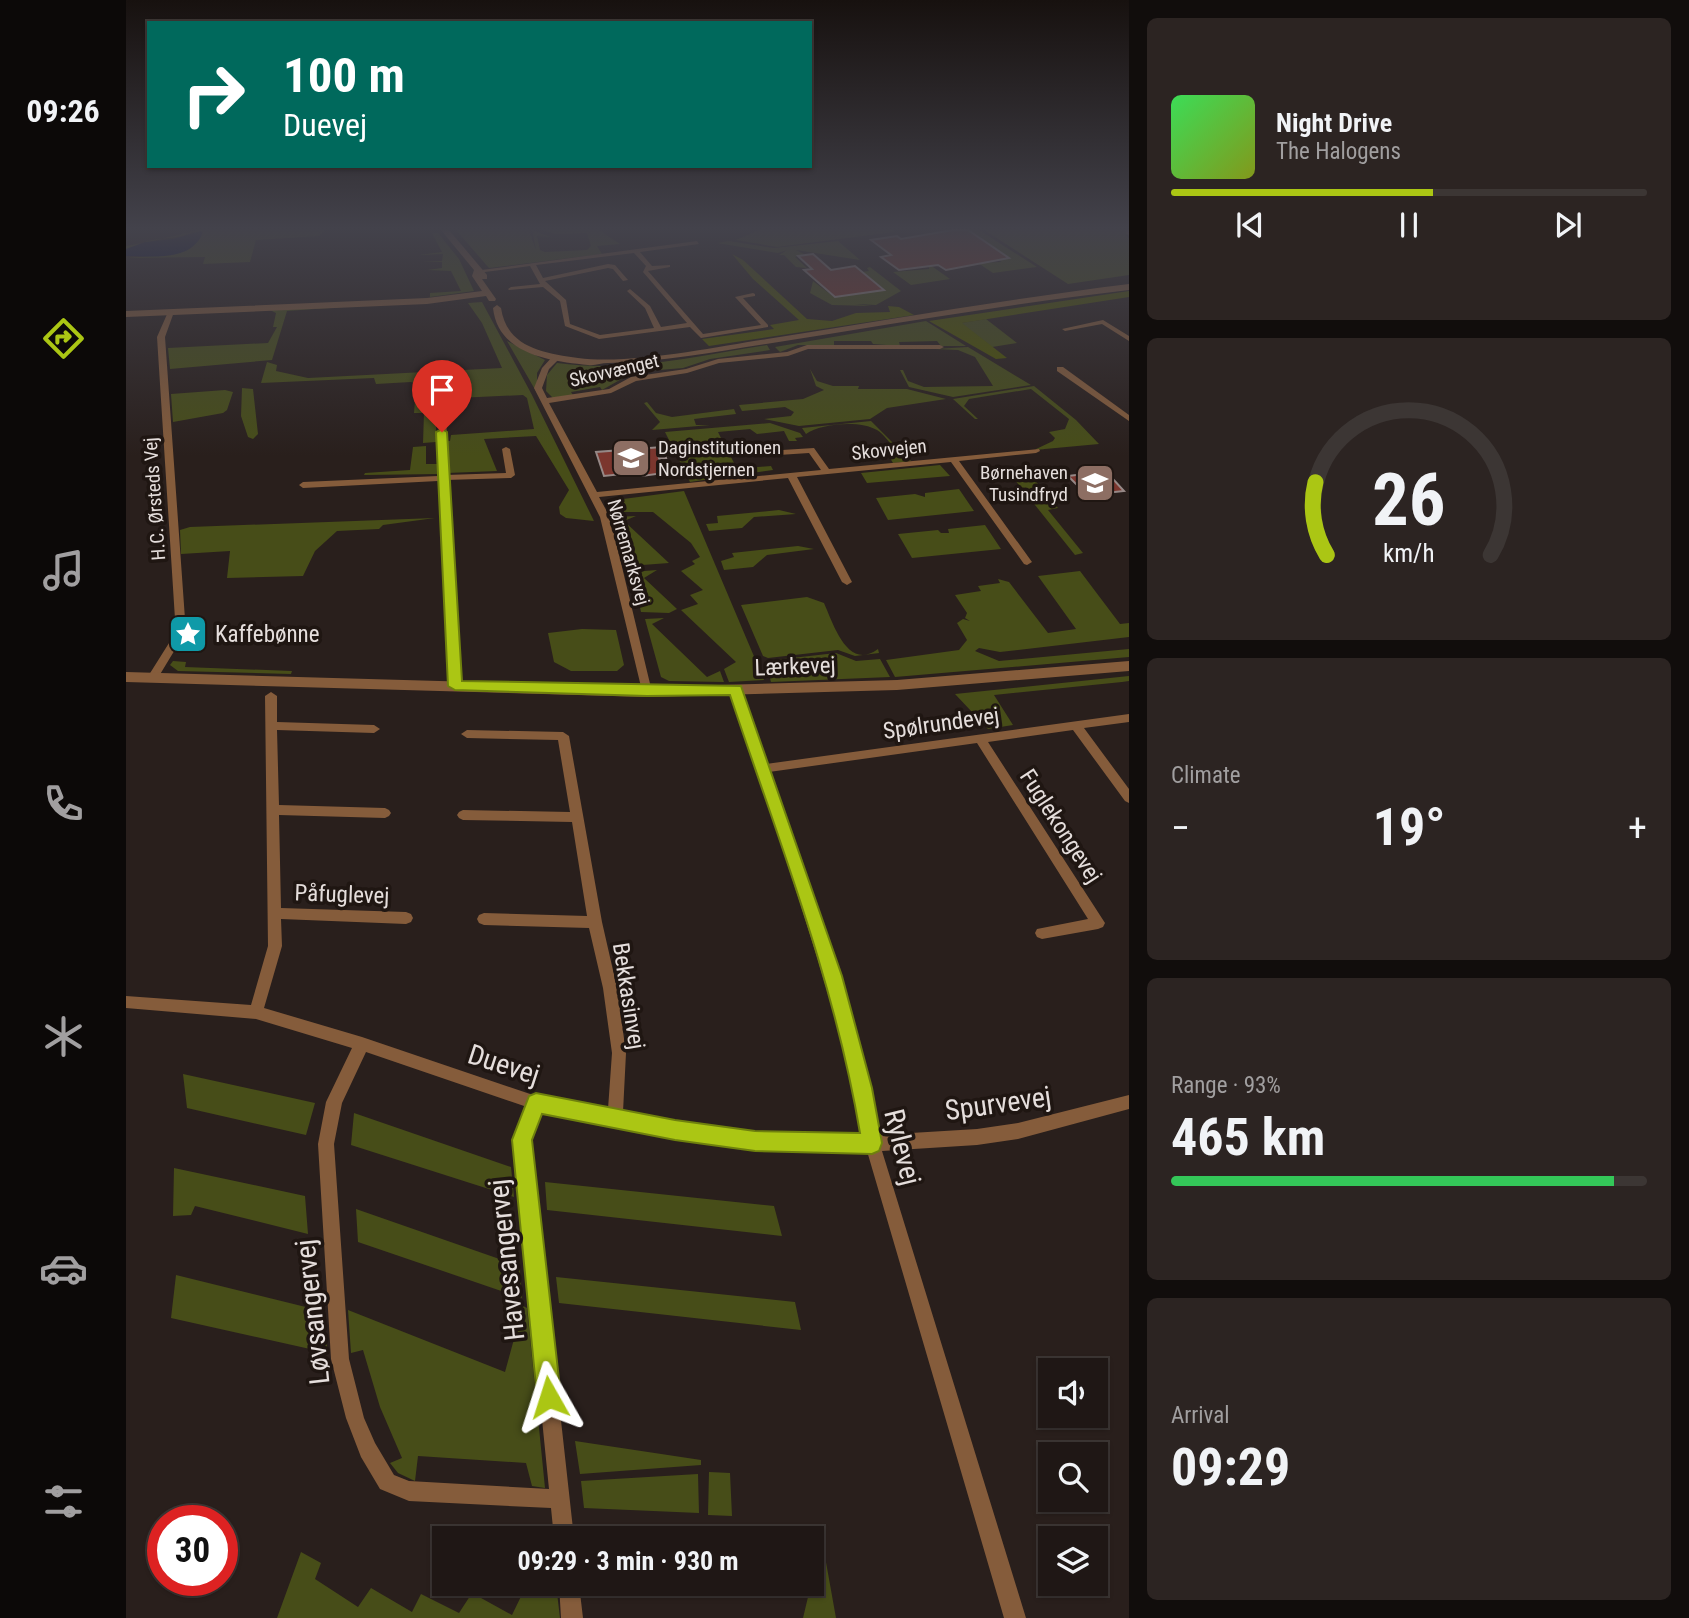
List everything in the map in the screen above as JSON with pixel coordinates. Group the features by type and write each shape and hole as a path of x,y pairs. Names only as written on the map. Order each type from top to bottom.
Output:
{"street":[{"path":"126,314 322,306"},
{"path":"496,306 500,323 515,341 529,351 597,365 631,364 1002,306"},
{"path":"564,306 567,325 591,335 691,325"},
{"path":"647,306 658,328"},
{"path":"674,306 701,336 766,326 746,306"},
{"name":"H.C. Ørsteds Vej","path":"152,678 174,643 180,619 161,337 171,312"},
{"path":"1065,329 1103,323 1129,339"},
{"name":"Skovvænget","path":"544,401 611,391 634,379 687,371 718,360 789,354 807,347 940,347"},
{"path":"544,401 538,383 555,357"},
{"path":"1060,369 1129,419"},
{"name":"Nørremarksvej","path":"544,401 595,495 608,526 647,692"},
{"path":"443,402 442,478 455,686"},
{"path":"303,485 511,475 506,449"},
{"name":"Skovvejen","path":"766,454 811,450 827,473"},
{"name":"Skovvejen","path":"595,495 1036,451"},
{"name":"Skovvejen","path":"954,460 1027,562"},
{"path":"792,477 847,582"},
{"name":"Lærkevej","path":"126,678 647,692 947,682 1129,666"},
{"name":"Rylevej","path":"736,690 832,976 862,1088 872,1143 1015,1618"},
{"name":"Påfuglevej","path":"256,1012 271,966 277,913 271,696"},
{"name":"Spølrundevej","path":"760,768 1129,718"},
{"path":"1074,724 1129,798"},
{"path":"272,726 374,729"},
{"name":"Bekkasinvej","path":"467,734 564,736 595,922 610,988 619,1053 614,1118"},
{"name":"Fuglekongevej","path":"980,739 1098,923 1042,933"},
{"path":"274,810 385,813"},
{"path":"463,815 577,817"},
{"name":"Påfuglevej","path":"277,913 406,918"},
{"name":"Bekkasinvej","path":"484,919 595,922"},
{"name":"Duevej","path":"126,1002 256,1012 362,1044 536,1103 614,1118 755,1141 872,1143"},
{"name":"Løvsangervej","path":"362,1044 334,1102 326,1144 341,1359 355,1418 368,1450 387,1482 409,1491 560,1499"},
{"name":"Spurvevej","path":"872,1143 1018,1131 1129,1102"},
{"name":"Havesangervej","path":"536,1103 522,1140 563,1526"},
{"path":"570,1596 572,1618"}],"green space":[{"path":"470,306 484,306 532,395 594,521 566,518 560,514 559,507 569,490 536,436 484,439 497,471 447,473 445,441 450,441 451,435 534,429 527,398 523,395 436,399 436,442 423,443 424,413 414,413 415,400 425,399 426,389 411,382 376,384 374,378 261,383 267,362 277,365 276,371 308,378 502,368 482,323"},
{"path":"783,306 792,306 807,319 832,321 856,313 890,312 888,306 899,307 914,315 709,346 702,339 774,329 770,325 799,320"},
{"path":"1032,306 1074,306 962,323 1007,358 996,359 929,321"},
{"path":"344,307 287,311 272,360 170,369 168,348 268,343 277,327 273,327 276,313 270,310"},
{"path":"986,319 1017,343 992,347 961,323"},
{"path":"926,321 966,346 941,346 937,341 899,342 900,346 873,344 871,341 834,341 834,345 798,345 780,352 775,347"},
{"path":"507,341 545,360 537,373 537,393"},
{"path":"767,345 770,350 710,359 683,368 635,372 636,375 625,377 602,390 600,387 553,398 546,391 547,375 557,363 584,366 637,365"},
{"path":"968,347 1031,385 953,397 909,387 900,370 903,370 908,381 924,387 993,386 975,357 958,350 935,349"},
{"path":"810,369 817,381 833,386 907,389 946,399 887,408 870,419 799,426 764,419 791,416 794,412 785,407 742,411 739,405 803,399 824,390 816,386"},
{"path":"1034,386 1076,420 1099,444 1034,450 1053,441 1055,438 1049,432 1065,429 1069,419 1031,389 969,399 964,406 978,419 953,399"},
{"path":"242,388 253,389 258,434 253,439 248,437 241,416"},
{"path":"225,390 233,392 227,410 223,413 173,422 171,394"},
{"path":"647,402 656,413 672,417 734,409 736,414 694,419 696,425 710,425 652,430 660,422 644,403"},
{"path":"871,421 911,461 893,463 890,458 896,450 877,430 861,425 832,425"},
{"path":"770,423 800,433 803,437 795,438 797,441 789,441 784,431 757,434 750,429 718,432 721,438 709,440 712,448 726,447 737,469 771,466 773,470 690,482 665,432"},
{"path":"830,425 821,427 806,434 802,428"},
{"path":"426,446 426,464 439,464 440,474 364,475 410,470 413,447"},
{"path":"940,465 950,476 867,483 861,473"},
{"path":"1034,479 1058,508 1048,510 1083,553 1075,555 1015,480"},
{"path":"959,489 974,511 888,520 876,498 915,494 925,497 925,493"},
{"path":"684,491 764,680 729,682 724,669 736,662 681,610 698,604 690,595 703,590 681,571 695,564 692,561 700,557 691,543 653,512 612,512 608,501"},
{"path":"779,510 796,514 754,517 742,528 709,531 706,524 718,523 717,516"},
{"path":"636,516 624,521 669,563 629,566 616,517"},
{"path":"435,518 383,525 379,529 337,531 315,551 303,576 227,578 230,551 181,554 180,530 190,527"},
{"path":"985,525 1001,549 912,558 898,534 938,530 941,533 949,533 948,529"},
{"path":"798,546 814,549 767,555 753,567 724,570 721,561 734,557 732,553"},
{"path":"657,570 644,578 677,609 669,613 641,612 632,572"},
{"path":"1080,571 1120,624 1129,623 1129,637 1000,652 979,648 975,651 999,661 1129,649 1129,657 895,677 886,660 959,650 967,640 957,623 963,619 970,621 965,618 967,613 955,595 981,591 978,586 1000,583 998,579 1009,582 1048,633 1076,629 1038,576"},
{"path":"807,597 824,603 838,633 850,650 867,654 878,649 879,653 855,656 838,650 768,658 763,656 741,605"},
{"path":"664,618 652,624 707,677 720,671 724,682 669,681 661,677 645,619"},
{"path":"582,629 616,630 624,665 617,671 571,671 554,662 548,633"},
{"path":"836,653 856,661 880,659 890,677 771,682 765,661"},
{"path":"173,661 186,662 185,667 292,671 291,674 178,671 170,665"},
{"path":"1129,676 1129,681 1122,682 994,695 1013,725 988,729 955,694"},
{"path":"183,1074 315,1103 306,1135 187,1108"},
{"path":"354,1113 511,1167 514,1197 351,1145"},
{"path":"174,1168 305,1196 308,1234 195,1206 191,1215 173,1216"},
{"path":"545,1182 774,1206 782,1236 547,1210"},
{"path":"356,1209 508,1262 519,1260 522,1298 358,1242"},
{"path":"176,1275 322,1311 328,1353 171,1318"},
{"path":"556,1277 795,1302 801,1330 559,1303"},
{"path":"523,1306 527,1308 545,1488 532,1486 526,1463 418,1456 415,1481 398,1473 390,1463 402,1458 380,1407 363,1350 351,1353 348,1310 505,1372"},
{"path":"575,1441 701,1460 701,1465 580,1474"},
{"path":"709,1472 730,1473 732,1516 708,1515"},
{"path":"698,1474 699,1513 584,1508 581,1481"},
{"path":"824,1551 836,1618 803,1618 808,1596 824,1596"},
{"path":"301,1552 321,1563 315,1579 358,1607 371,1588 412,1612 421,1594 459,1613 470,1596 477,1596 512,1615 521,1596 557,1596 560,1618 277,1618"}],"building":[{"path":"662,447 666,458 659,458 664,473 642,476 641,472 604,476 596,452"},
{"name":"Børnehaven Tusindfryd","path":"1084,474 1090,481 1113,479 1124,491 1087,495 1068,476"}],"place":[{"name":"Daginstitutionen Nordstjernen","path":"631,458"},
{"name":"Børnehaven Tusindfryd","path":"1095,483"},
{"name":"Kaffebønne","path":"188,634"}],"route":[{"path":"442,432 442,478 455,686 647,692 736,690 832,976 862,1088 872,1143 755,1141 675,1130 536,1103 522,1140 549,1397"}]}
